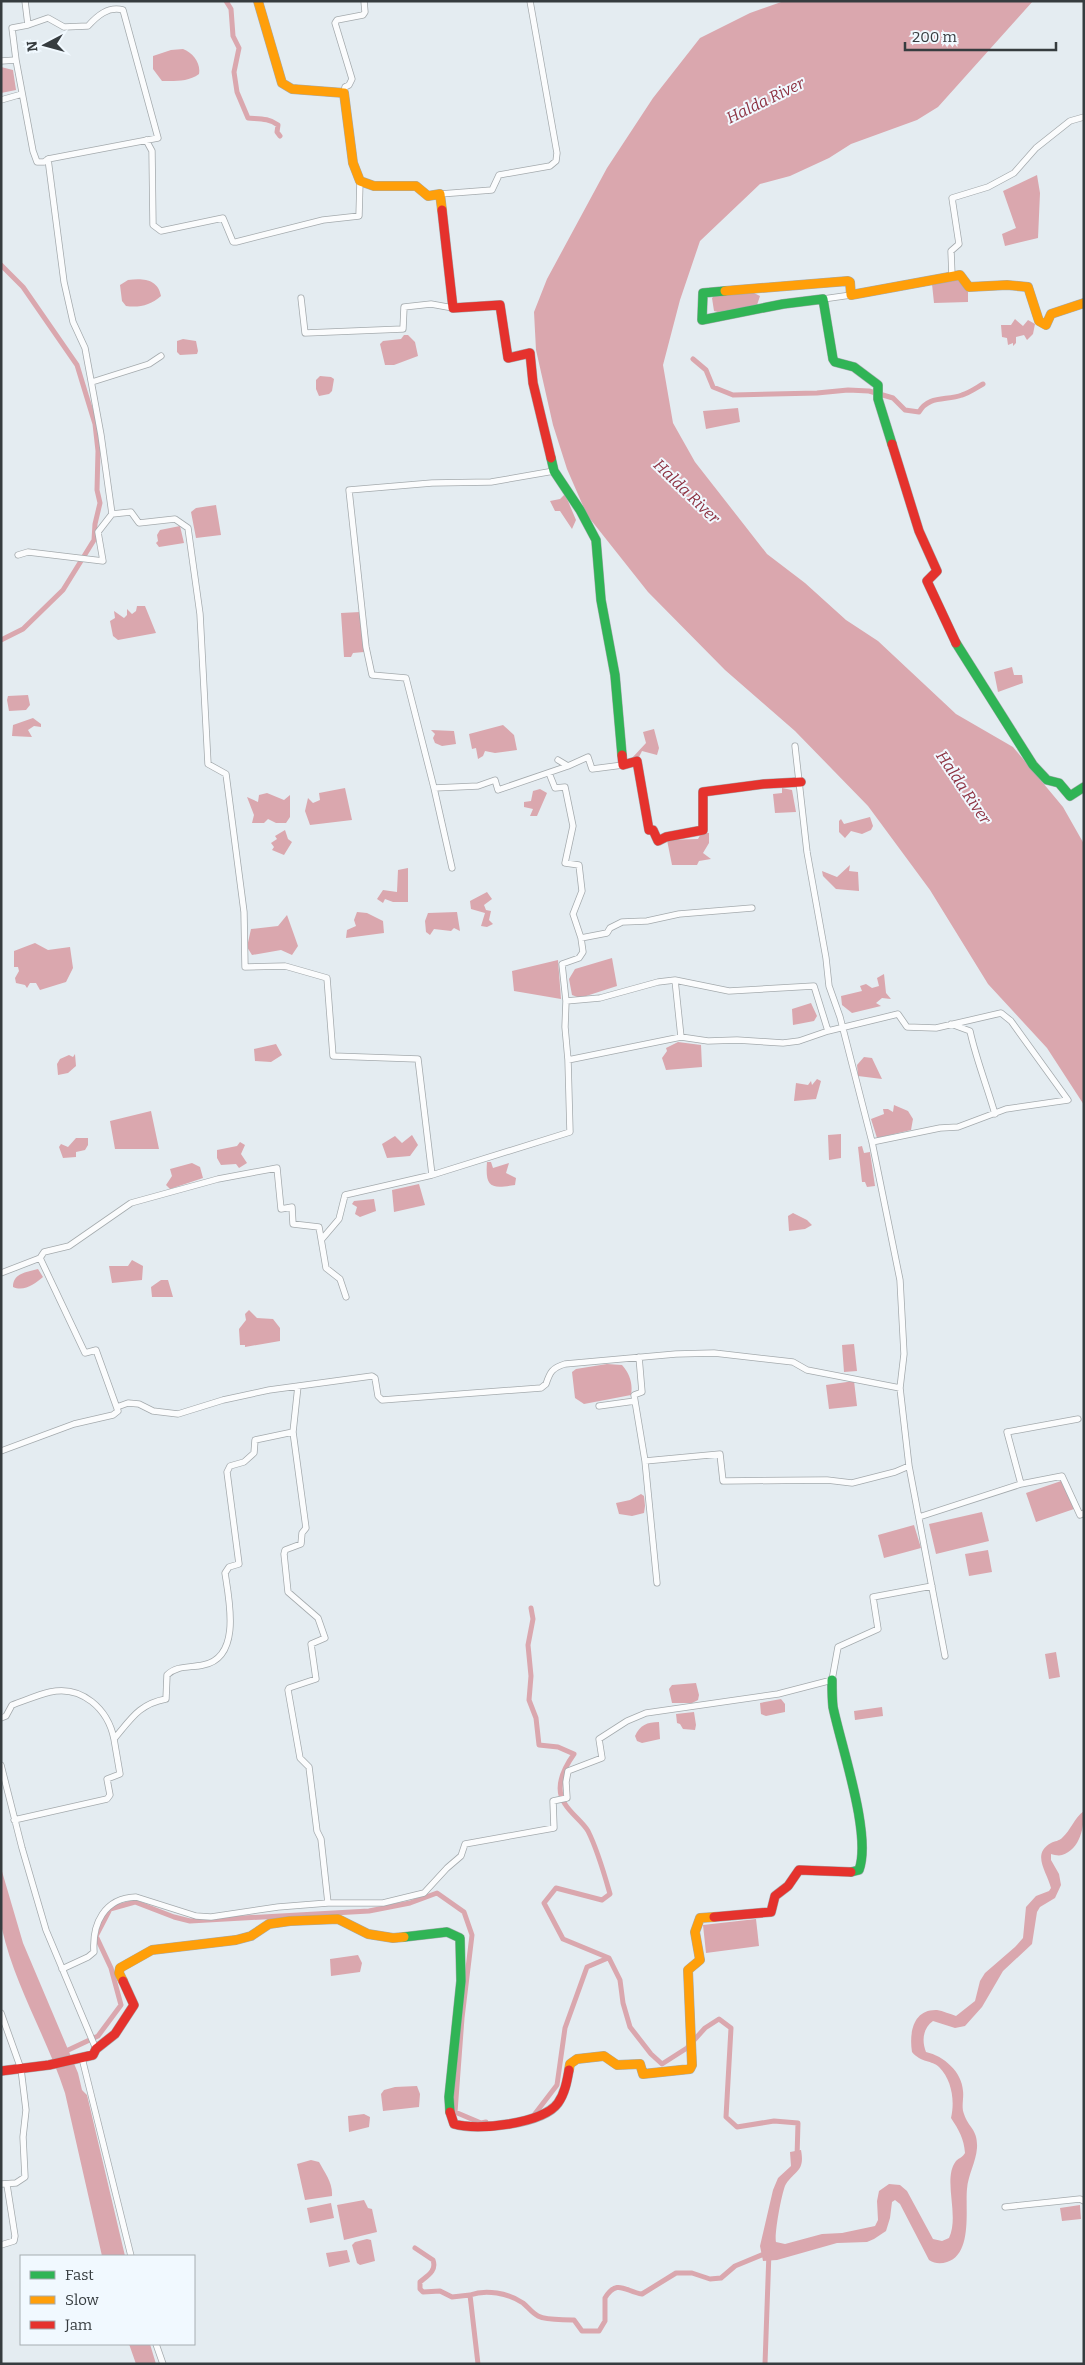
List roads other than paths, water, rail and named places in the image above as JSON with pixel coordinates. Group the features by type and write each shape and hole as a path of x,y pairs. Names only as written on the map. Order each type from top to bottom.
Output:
{"street":[{"path":"25,1 28,25"},
{"path":"258,1 282,83 292,89 344,93"},
{"path":"146,140 152,150 153,225 161,231 223,218 233,242 236,242 323,220 359,216 360,182 353,163 344,93 345,87 352,79 336,23 337,20 363,15 365,12 364,1"},
{"path":"360,182 374,186 416,186 422,196 427,198 440,194 492,190 499,175 550,166 556,161 557,153 530,1"},
{"path":"113,9 123,10 158,138 37,162 16,60 12,28 48,18 64,26 88,26 99,14 113,9"},
{"path":"1,60 16,60"},
{"path":"1,100 22,94"},
{"path":"952,276 951,251 959,244 952,198 988,187 1014,173 1036,148 1070,121 1084,117"},
{"path":"48,159 64,282 73,322 86,348 112,514"},
{"path":"440,194 453,308"},
{"path":"851,296 850,282 848,281 703,293 702,320 851,296 960,275 969,287 1007,285 1028,287 1039,322 1046,325 1052,314 1084,303"},
{"path":"301,298 305,332 403,329 404,307 431,304 453,308 500,305 508,358 530,353 534,383 554,471 580,510 596,540 600,600 615,674 623,765"},
{"path":"823,299 833,359 854,367 878,385 878,395 919,531 937,571 927,581 950,633 1033,765 1047,780 1059,783 1070,796 1084,787"},
{"path":"92,382 149,364 161,356"},
{"path":"452,868 406,678 372,675 366,646 349,490 432,483 491,482 554,471"},
{"path":"18,555 28,552 103,561 98,532 112,514 131,512 139,522 175,518 188,528 200,614 208,764 226,774 244,912 245,966 285,966 326,978 334,1056 418,1059 432,1175"},
{"path":"795,746 807,852 826,958 829,986 843,1028 872,1142 900,1280 904,1354 900,1388 909,1466 945,1656"},
{"path":"434,788 478,786 495,780 498,790 549,773 588,757 592,769 637,761 649,830 653,830 658,841 666,837 703,830 703,792 764,784 800,782"},
{"path":"558,760 568,766"},
{"path":"322,1239 339,1219 345,1195 432,1175 570,1132 565,1027 566,1001 562,964 579,958 583,952 581,938 573,914 582,891 579,865 565,863 573,826 565,787 555,788 549,773"},
{"path":"581,938 607,933 610,928 622,922 647,922 679,914 752,908"},
{"path":"566,1001 600,998 658,982 675,980 729,991 814,986 828,1031"},
{"path":"675,980 681,1037"},
{"path":"568,1060 681,1037 708,1041 737,1040 782,1044 808,1039 828,1031 898,1014 907,1027 936,1028 1001,1013 1011,1021 1068,1100 1006,1109 958,1127 940,1128 872,1142"},
{"path":"951,1024 970,1031 974,1054 986,1082 995,1114"},
{"path":"1,1273 40,1258 44,1252 69,1246 131,1203 218,1179 277,1168 281,1209 292,1207 293,1224 319,1227 326,1268 340,1279 346,1297"},
{"path":"1,1451 74,1424 113,1415 118,1411 96,1350 85,1353 40,1258"},
{"path":"117,1406 128,1403 139,1404 153,1411 178,1414 237,1396 372,1376 375,1378 378,1396 382,1400 482,1394 541,1388 546,1384 550,1371 555,1367 565,1364 639,1357 714,1353 793,1362 807,1370 900,1388"},
{"path":"639,1357 642,1392 634,1395 644,1461 657,1583"},
{"path":"298,1386 293,1432 306,1528 302,1533 301,1544 284,1552 288,1592 318,1618 325,1638 311,1644 316,1680 289,1688 288,1690 300,1758 309,1767 317,1831 322,1839 328,1903"},
{"path":"599,1406 635,1401"},
{"path":"1021,1484 1007,1432 1078,1419"},
{"path":"114,1739 142,1707 166,1699 167,1675 172,1669 205,1665 217,1660 225,1646 232,1619 226,1573 229,1567 239,1564 227,1472 230,1466 244,1462 254,1453 255,1440 293,1432"},
{"path":"644,1461 720,1454 723,1481 827,1480 852,1483 895,1472 909,1466"},
{"path":"919,1517 1021,1484 1062,1476 1080,1515 1084,1513"},
{"path":"95,2047 115,2034 134,2005 119,1973 120,1968 146,1952 186,1945 236,1940 251,1936 269,1924 338,1919 368,1934 393,1938 447,1932 460,1938 462,1954 461,1981 449,2097 450,2116 454,2124 461,2127 477,2127 543,2117 560,2101 568,2086 570,2064 576,2059 604,2056 617,2065 640,2064 643,2074 690,2069 692,2057 688,1970 700,1960 695,1932 700,1918 771,1912 772,1897 779,1890 788,1886 800,1870 856,1872 860,1870 862,1862 861,1835 857,1806 848,1776 844,1748 833,1706 832,1680 838,1647 878,1629 873,1597 932,1586"},
{"path":"62,1968 88,1957 94,1952 93,1939 100,1915 114,1903 126,1897 136,1897 196,1916 211,1917 278,1907 328,1903 383,1903 424,1893 461,1856 465,1844 554,1828 553,1800 568,1798 566,1782 568,1771 602,1758 599,1739 627,1721 646,1713 778,1694 832,1680"},
{"path":"1,1718 6,1716 12,1705 52,1692 76,1694 88,1698 108,1718 120,1774 107,1779 110,1795 107,1799 14,1820"},
{"path":"1,1765 14,1820 46,1930 95,2047 93,2055 79,2059 1,2072"},
{"path":"1,2013 21,2068 26,2110 23,2137 26,2177 22,2181 4,2184 15,2236 14,2241 1,2245"},
{"path":"79,2059 131,2255"},
{"path":"1005,2207 1080,2199 1084,2201"},
{"path":"156,2345 163,2364"}],"water":[{"name":"Halda River","path":"784,1 1033,1 938,107 917,120 851,144 829,158 790,176 760,184 700,241 680,300 663,365 673,423 695,462 767,554 805,583 846,620 878,641 956,714 1013,747 1063,807 1084,844 1084,1105 1047,1048 988,984 930,890 868,806 795,731 725,670 648,592 587,515 567,469 553,425 536,350 534,312 547,279 607,168 653,98 700,38 750,13"},
{"path":"183,49 196,59 199,66 199,74 186,80 162,81 153,69 153,56 171,50"},
{"path":"1,67 13,70 16,90 1,93"},
{"path":"1037,175 1040,193 1038,238 1005,246 1002,234 1016,228 1003,191"},
{"path":"139,279 149,281 157,286 161,296 145,305 136,307 126,306 122,301 120,285 128,280"},
{"path":"957,279 968,292 968,302 934,303 932,284"},
{"path":"752,292 760,296 757,305 718,312 714,311 712,298 715,295"},
{"path":"1015,319 1023,326 1028,320 1035,324 1033,334 1027,340 1024,335 1016,337 1016,343 1013,346 1013,343 1008,345 1007,338 1002,337 1001,325 1011,325"},
{"path":"404,335 408,335 415,342 418,356 394,365 385,365 380,344 383,341 401,339"},
{"path":"183,339 196,341 197,354 180,355 177,352 177,341"},
{"path":"320,376 334,379 332,391 329,394 319,396 316,389 316,380"},
{"path":"738,408 740,422 706,429 703,411"},
{"path":"565,494 576,520 572,529 560,511 555,511 550,501 560,499"},
{"path":"216,505 221,535 196,538 191,512 196,508"},
{"path":"180,526 184,543 159,547 156,543 160,530"},
{"path":"137,606 145,606 156,633 118,640 113,636 110,621 115,618 114,611 124,618 127,615 127,609 132,614 136,611"},
{"path":"360,612 364,652 353,653 351,657 344,657 341,613"},
{"path":"1012,667 1014,675 1022,675 1023,683 998,692 994,672"},
{"path":"28,695 30,705 26,710 9,711 8,696"},
{"path":"33,718 41,724 41,727 34,726 28,730 32,737 12,736 13,725"},
{"path":"503,725 514,735 517,750 495,753 485,751 483,756 478,759 476,748 472,749 469,734"},
{"path":"654,729 659,748 657,755 642,751 638,759 632,758 646,743 643,732"},
{"path":"431,730 454,731 456,744 442,746 435,743 433,738 435,734"},
{"path":"345,788 352,820 310,825 305,811 308,798 313,803 320,800 319,793"},
{"path":"782,788 792,790 796,812 775,813 773,794 782,793"},
{"path":"540,789 547,793 537,816 530,816 533,809 524,807 524,802 531,801 533,791"},
{"path":"267,793 284,800 290,795 290,817 286,823 276,823 268,819 264,823 252,823 254,815 247,797 258,802 259,795"},
{"path":"870,817 873,826 871,830 862,834 851,831 845,838 839,832 839,821 841,819 844,824"},
{"path":"285,830 288,839 292,842 284,855 272,850 274,847 271,843 277,839 275,836"},
{"path":"702,832 709,833 709,843 703,853 711,859 699,861 697,865 672,865 667,840 698,839"},
{"path":"850,865 849,871 858,872 859,891 836,889 823,876 822,871 837,877"},
{"path":"408,868 408,902 393,902 385,899 383,903 377,899 383,890 397,892 398,870"},
{"path":"487,892 492,899 484,905 486,910 491,911 489,920 493,924 487,927 481,926 485,913 471,909 470,901"},
{"path":"357,912 367,913 383,921 384,933 346,938 347,930 356,926 354,920"},
{"path":"457,912 460,931 454,928 451,931 434,929 430,935 426,932 425,921 428,913"},
{"path":"287,915 298,946 292,955 281,950 252,955 247,947 251,929 278,926"},
{"path":"35,943 48,950 70,947 73,968 66,982 40,990 36,983 30,983 27,988 25,985 16,983 15,978 19,971 18,967 14,967 14,951"},
{"path":"612,958 617,986 580,998 572,995 569,979 575,969"},
{"path":"558,960 561,999 514,991 512,971"},
{"path":"884,974 886,993 891,999 882,998 876,1003 881,1006 852,1013 842,1005 841,996 862,991 860,986 866,984 872,988 879,986 877,978"},
{"path":"811,1003 817,1016 814,1021 793,1025 792,1009"},
{"path":"678,1042 701,1045 702,1067 666,1070 662,1058 667,1051 666,1048"},
{"path":"276,1044 282,1055 271,1062 255,1061 254,1049"},
{"path":"75,1054 76,1066 68,1073 58,1075 57,1064 60,1059 69,1055 73,1057"},
{"path":"864,1057 872,1058 882,1079 858,1076 857,1065"},
{"path":"817,1079 821,1081 816,1099 794,1101 796,1083 808,1085 811,1081 812,1085"},
{"path":"894,1105 908,1111 913,1119 911,1130 877,1138 871,1119 884,1114 883,1109 893,1112"},
{"path":"151,1111 159,1149 115,1149 110,1121"},
{"path":"841,1134 841,1158 829,1160 828,1135"},
{"path":"412,1135 418,1145 410,1156 387,1158 382,1144 395,1136 402,1143"},
{"path":"76,1138 88,1138 88,1145 85,1150 76,1152 76,1157 63,1158 59,1147 61,1144 68,1147"},
{"path":"240,1142 245,1145 241,1154 247,1163 239,1168 236,1164 221,1165 217,1158 217,1150 237,1146"},
{"path":"862,1146 864,1153 870,1152 875,1186 867,1187 865,1182 862,1182 858,1147"},
{"path":"487,1162 491,1162 493,1168 509,1163 506,1173 516,1178 515,1185 500,1187 491,1185 487,1177"},
{"path":"192,1163 200,1167 203,1178 170,1189 166,1185 172,1176 170,1169"},
{"path":"419,1184 425,1205 394,1212 392,1190"},
{"path":"374,1199 376,1211 360,1217 355,1214 357,1207 352,1204 354,1201"},
{"path":"793,1213 807,1220 812,1225 805,1229 789,1231 788,1216"},
{"path":"132,1260 143,1266 142,1280 112,1283 109,1266 128,1266"},
{"path":"38,1269 43,1277 25,1288 13,1287 18,1276"},
{"path":"161,1280 168,1280 173,1297 152,1297 151,1287"},
{"path":"249,1310 257,1318 273,1319 280,1328 280,1341 245,1347 245,1345 240,1345 239,1329 246,1320 245,1314"},
{"path":"854,1344 857,1371 844,1372 842,1345"},
{"path":"607,1364 622,1365 625,1368 632,1387 631,1395 584,1404 575,1398 572,1372 576,1369"},
{"path":"854,1381 857,1406 829,1409 826,1385"},
{"path":"1064,1480 1074,1509 1036,1522 1026,1493"},
{"path":"641,1494 644,1496 644,1513 632,1516 619,1514 616,1503 630,1500"},
{"path":"982,1512 989,1541 936,1554 929,1524"},
{"path":"914,1525 921,1548 884,1558 878,1535"},
{"path":"988,1550 992,1572 969,1576 965,1554"},
{"path":"1056,1652 1060,1677 1049,1679 1045,1654"},
{"path":"696,1683 699,1695 698,1700 692,1703 672,1703 669,1689 672,1685"},
{"path":"781,1699 785,1704 785,1712 766,1716 761,1714 760,1703"},
{"path":"882,1707 883,1716 855,1720 854,1711"},
{"path":"694,1712 695,1730 683,1729 677,1723 676,1714"},
{"path":"659,1722 660,1739 642,1743 637,1741 635,1736 642,1727"},
{"path":"1084,1811 1082,1830 1073,1848 1062,1855 1051,1854 1051,1860 1059,1874 1061,1885 1055,1898 1040,1907 1037,1912 1032,1944 1003,1971 982,2007 965,2026 955,2028 933,2021 925,2032 924,2044 926,2052 945,2061 956,2071 959,2077 963,2091 963,2111 975,2133 977,2142 968,2184 966,2230 961,2250 947,2262 938,2263 929,2260 900,2204 895,2200 892,2202 886,2231 874,2239 867,2242 837,2243 777,2260 763,2261 760,2246 773,2190 778,2178 791,2166 790,2152 801,2150 801,2166 786,2184 782,2195 777,2222 776,2242 785,2244 822,2234 842,2233 875,2226 878,2220 877,2201 879,2191 889,2184 900,2185 907,2191 933,2239 942,2241 949,2238 953,2219 952,2169 956,2161 965,2153 964,2143 951,2118 953,2105 950,2084 939,2067 915,2056 912,2052 912,2030 914,2024 923,2013 937,2010 956,2016 975,2001 980,1981 985,1973 1023,1938 1026,1907 1036,1896 1049,1891 1051,1888 1042,1864 1042,1852 1045,1847 1062,1838"},
{"path":"1,1868 23,1943 78,2073 82,2090 87,2095 125,2255 102,2255 65,2093 15,1971 2,1929"},
{"path":"756,1919 759,1946 706,1953 703,1925"},
{"path":"358,1955 362,1963 360,1972 331,1976 330,1959"},
{"path":"417,2086 420,2094 419,2107 383,2111 381,2094 384,2090 395,2087"},
{"path":"364,2114 370,2117 369,2127 349,2132 348,2116"},
{"path":"311,2160 319,2162 326,2174 330,2182 332,2196 305,2200 297,2164"},
{"path":"364,2200 368,2208 372,2209 377,2232 344,2240 337,2205"},
{"path":"331,2203 334,2218 310,2223 307,2208"},
{"path":"1080,2205 1081,2219 1062,2221 1060,2208"},
{"path":"371,2240 375,2261 360,2265 357,2263 352,2245 355,2242"},
{"path":"347,2250 350,2262 329,2267 326,2253"},
{"path":"129,2345 150,2345 156,2364 136,2364"}],"waterway":[{"path":"226,1 231,9 233,36 239,48 234,72 237,92 248,118 264,119 275,123 278,125 277,132 280,136"},
{"path":"1,265 23,287 77,365 95,424 98,451 97,490 100,503 95,524 94,540 63,590 23,629 1,640"},
{"path":"693,359 706,370 713,387 733,395 817,393 848,390 869,391 893,398 905,410 919,412 928,403 938,399 962,395 983,384"},
{"path":"531,1608 533,1619 528,1645 531,1676 529,1700 536,1718 539,1745 558,1747 574,1754 564,1772 560,1791 567,1808 588,1831 598,1854 610,1894 602,1900 556,1888 544,1903 563,1939 609,1958 620,1980 623,2003 630,2027 651,2054 662,2064 687,2048 705,2028 719,2019 731,2028 726,2117 737,2127 774,2121 798,2123 797,2157"},
{"path":"64,2052 98,2036 121,2005 111,1968 96,1936 110,1909 135,1902 190,1921 369,1911 410,1903 437,1893 464,1912 472,1935 462,2018 455,2112 481,2123 486,2122"},
{"path":"534,2115 557,2085 565,2028 587,1967 608,1958"},
{"path":"415,2248 433,2260 434,2264 431,2273 420,2282 420,2289 423,2292 440,2291 452,2297 470,2295"},
{"path":"478,2364 470,2295 483,2292 504,2294 523,2303 542,2318 574,2320 582,2331 599,2331 605,2321 605,2298 609,2292 618,2287 642,2294 676,2273 692,2273 710,2279 721,2278 735,2266 769,2252 765,2364"}]}
